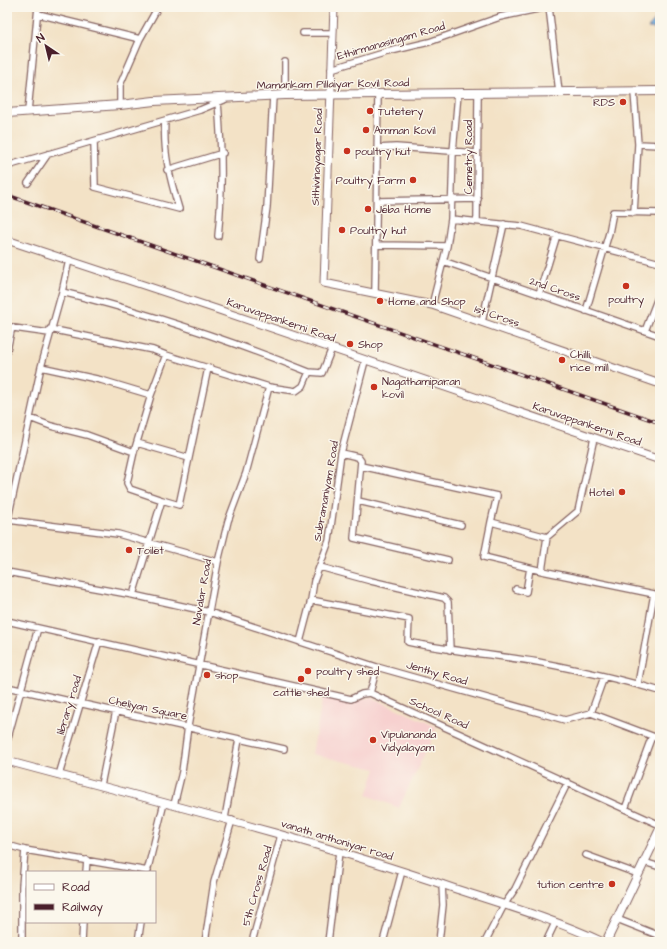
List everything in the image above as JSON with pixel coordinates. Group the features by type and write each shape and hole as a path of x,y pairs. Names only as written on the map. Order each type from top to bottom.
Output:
{"main road":[{"name":"Mamankam Pillaiyar Kovil Road","path":"7,113 120,105 154,101 226,99 285,95 660,91"},
{"path":"606,942 660,829"}],"street":[{"path":"28,111 38,7"},
{"path":"120,105 120,85 140,39 158,7"},
{"name":"Sithivinayagar Road","path":"324,283 334,7"},
{"path":"548,7 559,92"},
{"name":"Ethirmanasingam Road","path":"331,68 386,52 429,42 500,17 548,7"},
{"path":"38,14 140,39"},
{"path":"303,33 333,33"},
{"path":"285,62 285,95"},
{"path":"634,92 638,144 634,212"},
{"path":"375,293 377,245 378,94"},
{"path":"432,305 447,246 451,219 453,152 458,94"},
{"name":"Cemetry Road","path":"478,94 478,220"},
{"path":"260,259 267,207 273,96"},
{"path":"7,166 165,121 200,110 226,99"},
{"path":"218,102 223,153 222,198 218,236"},
{"path":"94,141 95,187 179,209 167,170 164,135 165,121"},
{"path":"638,144 660,145"},
{"path":"377,148 396,147 477,153"},
{"path":"167,170 223,153"},
{"path":"28,183 48,154"},
{"path":"377,201 478,199"},
{"path":"586,311 613,212 660,213"},
{"path":"451,219 478,220 521,226 660,263"},
{"path":"482,322 504,224"},
{"path":"539,294 557,235"},
{"name":"Karuvappankerni Road","path":"7,240 332,348 365,361 660,460"},
{"path":"377,245 447,246"},
{"path":"69,260 62,292 41,367 7,521 118,534 218,562"},
{"name":"2nd Cross","path":"443,261 491,279 660,336"},
{"name":"1st Cross","path":"324,283 432,305 660,384"},
{"path":"62,292 122,308 266,355 309,372 322,374 332,348"},
{"path":"645,331 660,292"},
{"path":"7,350 10,327 50,331 153,350 269,387 296,391 303,386 309,372"},
{"path":"166,355 134,452 127,483 130,489 179,505 208,368"},
{"name":"Subramaniyam Road","path":"300,642 311,600 314,581 330,541 341,453 365,361"},
{"path":"41,367 101,380 152,396"},
{"name":"Navalar Road","path":"174,805 182,772 188,726 218,562 228,521 246,473 269,387"},
{"path":"30,418 51,426 87,434 134,452"},
{"path":"542,571 547,537 578,511 594,438"},
{"path":"137,443 189,458"},
{"path":"341,453 358,457 361,461 354,538 448,560"},
{"path":"360,466 497,496 490,522 484,556 542,571 660,596"},
{"path":"133,595 162,500"},
{"path":"358,501 461,525"},
{"path":"490,522 547,537"},
{"path":"320,567 371,581 444,598 448,602 450,650"},
{"path":"516,589 526,592 530,568"},
{"name":"Jenthy Road","path":"7,572 133,595 209,612 377,667 565,720 591,713"},
{"path":"638,684 654,594"},
{"path":"311,600 408,619 408,642 450,650 537,662 638,684 660,691"},
{"path":"7,621 351,699 362,694 370,693 377,667"},
{"path":"7,741 38,628"},
{"name":"library road","path":"59,775 99,641"},
{"path":"604,676 591,713 660,739"},
{"name":"Cheliyan Square","path":"7,688 188,726 284,749"},
{"name":"School Road","path":"370,693 660,825"},
{"path":"101,785 116,711"},
{"path":"625,809 652,736"},
{"path":"225,818 239,738"},
{"name":"vanath anthoniyar road","path":"7,761 225,818 402,871 504,905 603,942"},
{"path":"485,942 504,905 515,889 568,782"},
{"path":"7,845 25,850 147,871 164,802"},
{"path":"205,942 214,882 232,820"},
{"name":"5th Cross Road","path":"252,942 281,835"},
{"path":"22,942 22,886 25,850"},
{"path":"328,942 339,852"},
{"path":"586,855 638,874"},
{"path":"86,871 87,860"},
{"path":"644,862 660,867"},
{"path":"384,942 402,871"},
{"path":"439,942 443,905 442,884"},
{"path":"617,920 660,936"},
{"path":"82,942 83,923"},
{"path":"138,942 140,923"},
{"path":"546,942 554,923"}],"shaded area":[{"name":"Vipulananda Vidyalayam","path":"323,696 351,702 371,697 437,727 399,808 367,795 376,769 312,754"}],"water":[{"path":"660,15 660,29 648,28"}],"railway":[{"path":"7,195 660,423"}],"place":[{"name":"RDS","path":"623,102"},
{"name":"Tutetery","path":"370,111"},
{"name":"Amman Kovil","path":"366,130"},
{"name":"poultry hut","path":"347,151"},
{"name":"Poultry Farm","path":"413,180"},
{"name":"Jeba Home","path":"368,209"},
{"name":"Poultry hut","path":"342,230"},
{"name":"poultry","path":"626,286"},
{"name":"Home and Shop","path":"380,301"},
{"name":"Shop","path":"350,344"},
{"name":"Chilli, rice mill","path":"562,360"},
{"name":"Nagathamiparan kovil","path":"374,387"},
{"name":"Hotel","path":"622,492"},
{"name":"Toilet","path":"129,550"},
{"name":"poultry shed","path":"308,671"},
{"name":"shop","path":"207,675"},
{"name":"cattle shed","path":"301,679"},
{"name":"Vipulananda Vidyalayam","path":"373,740"},
{"name":"tution centre","path":"612,884"}]}
